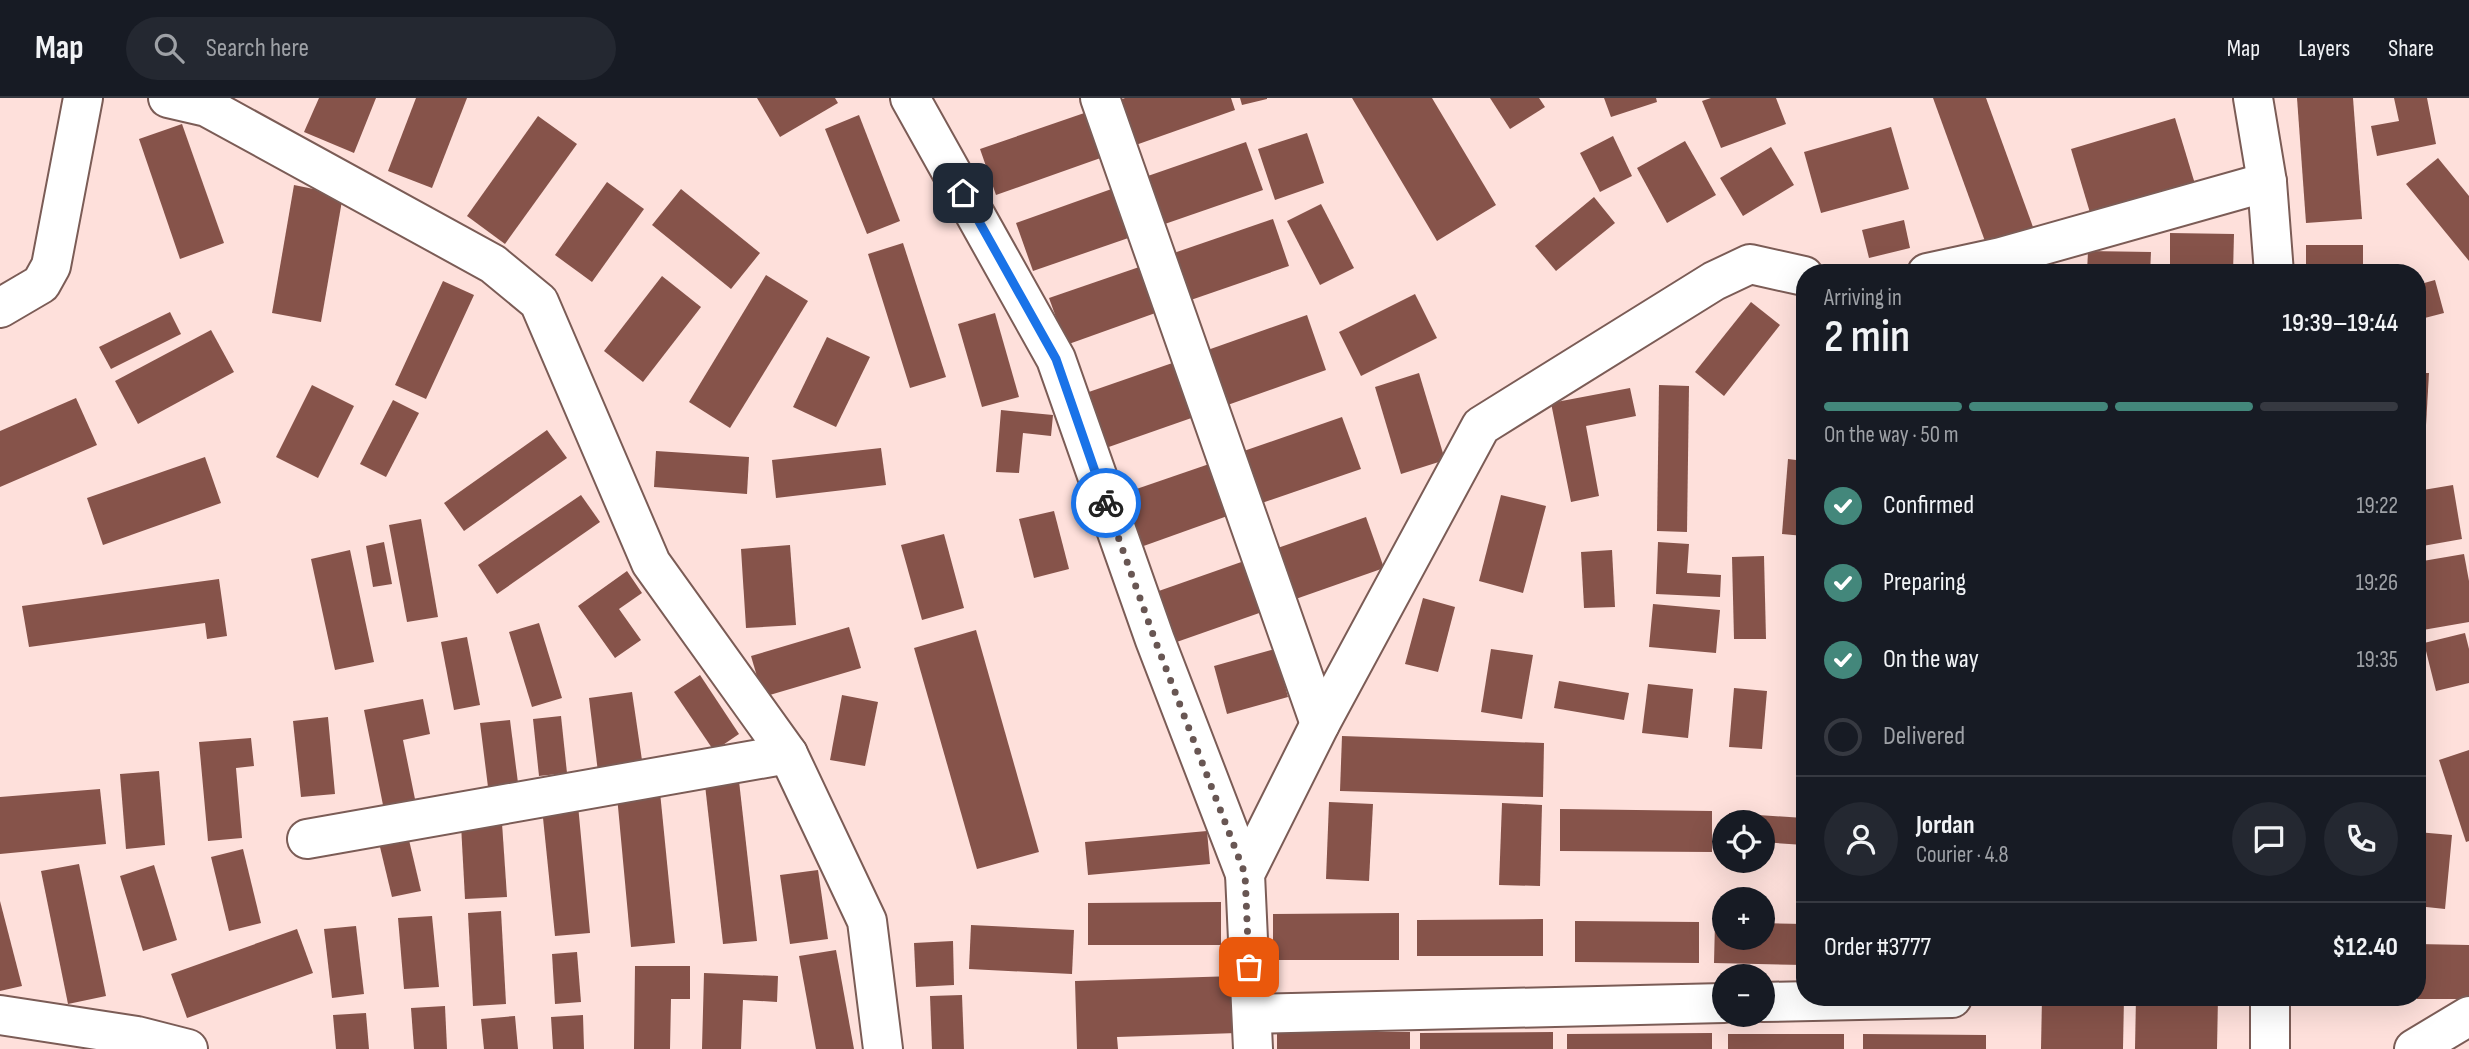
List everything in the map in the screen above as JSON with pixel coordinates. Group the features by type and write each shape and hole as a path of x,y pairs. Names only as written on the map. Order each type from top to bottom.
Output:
{"street":[{"path":"0,308 41,284 51,266 83,98"},
{"path":"168,98 208,107 493,264 539,302 651,563 788,754 867,921 883,1049"},
{"path":"909,98 1056,359 1155,640 1245,874 1253,1032 1712,1004"},
{"path":"1101,98 1320,724"},
{"path":"2253,98 2267,182 2273,264"},
{"path":"1969,264 2267,182"},
{"path":"1245,874 1320,724 1481,426 1714,281 1750,264 1796,274"},
{"path":"307,839 788,754"},
{"path":"1775,1002 1796,1001"},
{"path":"2270,1006 2270,1049"},
{"path":"0,1015 137,1036 188,1049"},
{"path":"2414,1049 2469,1016"}],"building":[{"path":"319,98 376,98 354,153 304,132"},
{"path":"416,98 467,98 432,188 388,171"},
{"path":"757,98 835,98 838,103 780,137"},
{"path":"1125,98 1231,98 1235,110 1130,147 1115,102"},
{"path":"1240,98 1267,98 1267,99 1242,105"},
{"path":"1352,98 1432,98 1496,205 1437,241"},
{"path":"1490,98 1539,98 1545,107 1510,129"},
{"path":"1604,98 1656,98 1657,102 1611,117"},
{"path":"1711,98 1776,98 1786,124 1721,148 1702,101"},
{"path":"1933,98 1986,98 2033,227 1986,244"},
{"path":"2297,98 2353,98 2362,219 2306,223"},
{"path":"2394,98 2427,98 2436,144 2377,156 2371,126 2399,121"},
{"path":"1093,110 1109,155 996,195 980,149"},
{"path":"859,115 900,221 867,234 825,129"},
{"path":"538,116 577,144 505,244 467,216"},
{"path":"2175,118 2195,184 2091,216 2071,149"},
{"path":"182,124 224,243 180,259 139,139"},
{"path":"1891,127 1909,189 1821,213 1804,152"},
{"path":"1307,133 1324,183 1275,200 1258,149"},
{"path":"1613,136 1632,176 1600,192 1580,153"},
{"path":"1685,141 1716,195 1667,223 1637,168"},
{"path":"1246,142 1263,190 1159,226 1142,178"},
{"path":"1771,147 1794,185 1743,216 1720,178"},
{"path":"2438,158 2469,196 2469,261 2406,184"},
{"path":"607,182 644,209 592,282 555,255"},
{"path":"294,185 343,195 321,322 272,313"},
{"path":"1120,186 1137,235 1033,271 1016,223"},
{"path":"681,189 760,253 731,289 652,225"},
{"path":"1594,197 1615,223 1556,271 1535,246"},
{"path":"1321,204 1354,268 1320,285 1287,221"},
{"path":"1273,219 1289,266 1185,302 1168,255"},
{"path":"1904,220 1910,248 1869,258 1862,230"},
{"path":"2170,233 2234,234 2233,264 2170,264"},
{"path":"903,243 946,377 910,388 868,254"},
{"path":"2306,245 2363,245 2363,264 2306,264"},
{"path":"2088,251 2151,252 2150,264 2087,264"},
{"path":"1145,265 1161,311 1066,345 1049,298"},
{"path":"766,275 808,301 730,428 689,402"},
{"path":"662,276 701,307 643,382 604,351"},
{"path":"2435,280 2444,313 2426,318 2426,282"},
{"path":"443,281 474,295 426,399 395,385"},
{"path":"1415,294 1437,338 1361,376 1339,332"},
{"path":"1751,302 1780,325 1724,396 1695,372"},
{"path":"170,312 181,334 111,369 99,347"},
{"path":"995,313 1019,397 982,407 958,324"},
{"path":"1307,315 1326,370 1222,407 1202,352"},
{"path":"211,330 234,372 138,424 115,381"},
{"path":"827,337 870,357 836,427 793,407"},
{"path":"1181,360 1200,415 1103,449 1083,394"},
{"path":"1419,373 1445,460 1401,474 1375,387"},
{"path":"2426,373 2429,373 2426,426"},
{"path":"312,385 354,406 318,478 276,457"},
{"path":"1659,385 1689,386 1687,532 1657,531"},
{"path":"1630,388 1636,416 1586,426 1599,496 1571,502 1551,403"},
{"path":"76,398 97,445 0,487 0,431"},
{"path":"393,400 419,413 386,477 360,464"},
{"path":"1001,410 1053,415 1051,436 1023,433 1019,473 996,472"},
{"path":"1342,417 1361,469 1256,505 1238,453"},
{"path":"547,430 567,458 464,531 444,503"},
{"path":"881,448 886,485 776,498 772,460"},
{"path":"656,451 749,457 747,494 654,487"},
{"path":"205,457 221,503 103,545 87,498"},
{"path":"1788,459 1796,460 1796,535 1782,534"},
{"path":"1215,462 1233,514 1138,548 1119,495"},
{"path":"2453,485 2462,539 2426,545 2426,490"},
{"path":"581,495 600,522 497,594 478,565"},
{"path":"1501,495 1546,506 1523,593 1479,581"},
{"path":"1054,511 1069,569 1034,578 1019,519"},
{"path":"1366,517 1384,568 1290,601 1272,550"},
{"path":"421,519 438,617 407,622 389,525"},
{"path":"944,534 964,608 922,620 901,545"},
{"path":"384,542 392,584 373,587 366,546"},
{"path":"1658,542 1689,544 1687,573 1721,575 1720,597 1656,594"},
{"path":"790,545 796,625 746,628 741,549"},
{"path":"350,550 374,662 335,670 311,559"},
{"path":"1612,550 1615,607 1584,608 1581,552"},
{"path":"2464,554 2469,581 2469,622 2426,629 2426,560"},
{"path":"1764,556 1766,639 1734,639 1732,557"},
{"path":"1247,560 1265,611 1171,644 1153,593"},
{"path":"627,571 642,593 619,609 641,640 615,658 578,606"},
{"path":"219,579 227,636 207,639 205,623 29,647 22,606"},
{"path":"1423,598 1455,607 1438,672 1405,664"},
{"path":"1653,604 1720,610 1716,653 1649,647"},
{"path":"539,623 562,698 532,707 509,632"},
{"path":"849,627 861,668 763,697 751,656"},
{"path":"976,630 1039,852 977,869 914,648"},
{"path":"2465,633 2469,649 2469,683 2436,691 2426,643"},
{"path":"467,637 480,705 454,710 441,642"},
{"path":"1275,649 1288,697 1227,714 1214,666"},
{"path":"1491,649 1533,655 1522,719 1481,712"},
{"path":"700,675 739,734 714,751 674,692"},
{"path":"1559,681 1629,693 1624,720 1554,708"},
{"path":"1648,684 1693,689 1688,738 1642,733"},
{"path":"1734,688 1767,691 1762,749 1729,747"},
{"path":"632,692 643,767 598,772 589,698"},
{"path":"842,695 878,702 865,766 830,760"},
{"path":"423,699 430,734 403,740 416,804 384,810 364,710"},
{"path":"561,716 567,773 539,776 533,719"},
{"path":"328,717 335,794 301,797 293,721"},
{"path":"510,720 518,783 488,787 480,723"},
{"path":"1342,736 1544,743 1543,797 1340,791"},
{"path":"251,738 254,766 236,768 242,838 208,841 199,742"},
{"path":"2469,750 2469,841 2466,842 2439,760"},
{"path":"159,771 165,845 126,849 120,774"},
{"path":"739,781 757,941 723,944 705,785"},
{"path":"100,789 106,844 0,854 0,797"},
{"path":"660,792 675,943 631,947 617,796"},
{"path":"1329,802 1373,804 1369,881 1326,879"},
{"path":"1502,803 1542,805 1540,886 1499,885"},
{"path":"578,805 590,933 555,936 542,808"},
{"path":"1560,809 1712,811 1712,852 1560,851"},
{"path":"1775,816 1796,817 1796,844 1775,843"},
{"path":"502,823 507,897 465,899 461,825"},
{"path":"1207,831 1210,864 1088,875 1085,842"},
{"path":"2426,833 2452,835 2445,909 2426,907"},
{"path":"409,840 421,891 392,897 380,847"},
{"path":"243,849 261,923 229,931 211,857"},
{"path":"79,864 106,996 68,1004 41,871"},
{"path":"154,865 177,940 143,951 120,876"},
{"path":"818,870 828,939 790,944 780,875"},
{"path":"0,901 22,986 0,991"},
{"path":"1221,902 1221,945 1088,945 1088,903"},
{"path":"501,911 506,1004 473,1006 468,913"},
{"path":"1399,913 1399,960 1273,960 1273,914"},
{"path":"432,916 439,987 404,989 398,918"},
{"path":"1543,919 1543,956 1417,956 1417,920"},
{"path":"1575,921 1699,922 1699,963 1575,962"},
{"path":"1775,923 1796,924 1796,965 1714,963 1714,950 1775,950"},
{"path":"971,925 1074,930 1072,974 969,969"},
{"path":"356,926 364,994 332,998 324,929"},
{"path":"297,929 313,973 187,1018 171,974"},
{"path":"953,941 954,985 916,987 914,943"},
{"path":"2426,944 2469,945 2469,999 2426,999"},
{"path":"836,950 854,1049 816,1049 799,956"},
{"path":"577,952 581,1002 555,1004 552,954"},
{"path":"635,966 690,966 690,999 671,999 670,1049 634,1049"},
{"path":"704,973 778,976 777,1002 743,1000 741,1049 702,1049"},
{"path":"1235,976 1237,1033 1117,1037 1118,1049 1077,1049 1075,981"},
{"path":"962,995 964,1049 932,1049 930,996"},
{"path":"445,1006 447,1049 414,1049 411,1008"},
{"path":"2042,1006 2124,1006 2123,1049 2041,1049"},
{"path":"2136,1006 2218,1006 2217,1049 2135,1049"},
{"path":"366,1013 369,1049 336,1049 333,1015"},
{"path":"583,1015 584,1049 553,1049 551,1017"},
{"path":"515,1016 518,1049 484,1049 481,1019"},
{"path":"1277,1032 1410,1032 1410,1049 1277,1049"},
{"path":"1553,1032 1553,1049 1420,1049 1420,1033"},
{"path":"1712,1033 1712,1049 1567,1049 1567,1034"},
{"path":"1728,1034 1844,1034 1844,1049 1728,1049"},
{"path":"1863,1034 1986,1035 1986,1049 1863,1049"}],"way so far":[{"path":"1106,503 1155,640 1245,874 1249,967"}],"route":[{"path":"963,193 1056,359 1106,503"}]}
